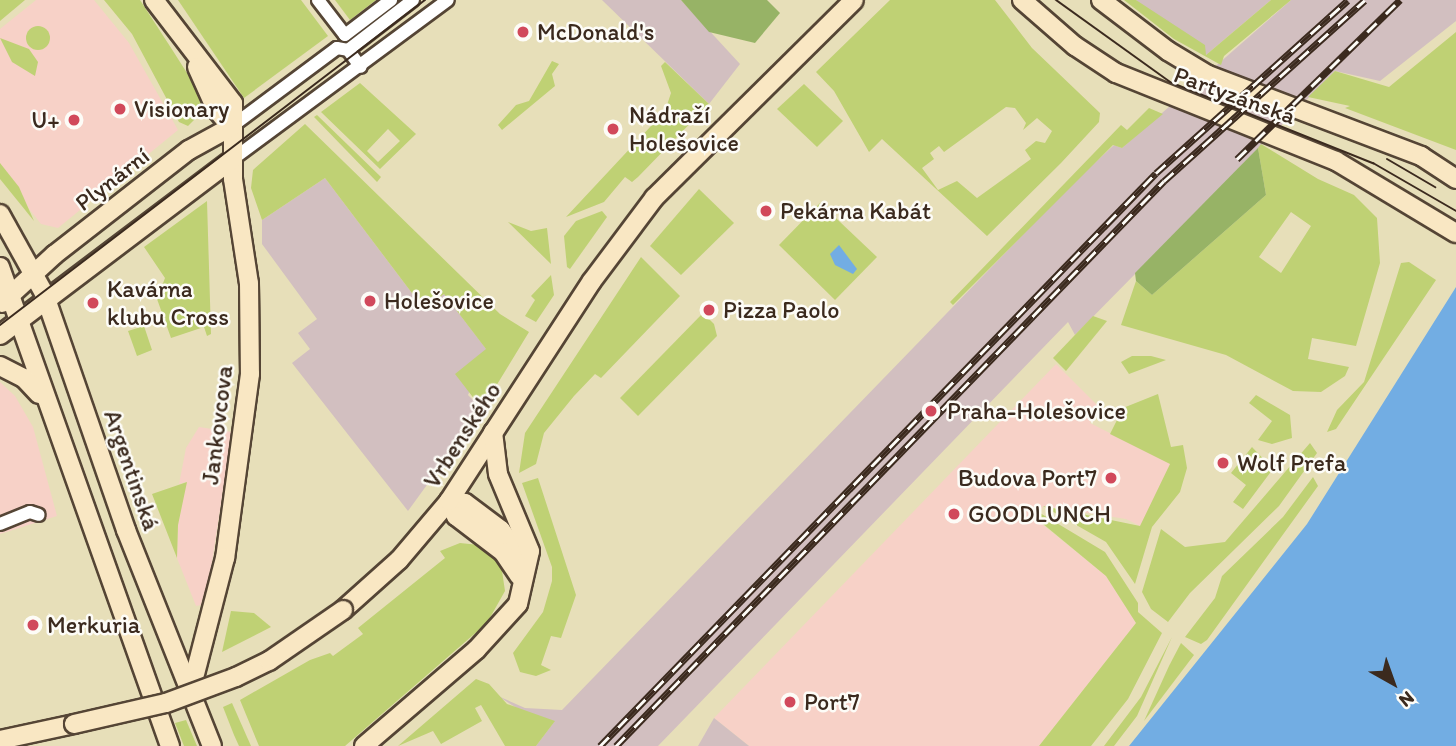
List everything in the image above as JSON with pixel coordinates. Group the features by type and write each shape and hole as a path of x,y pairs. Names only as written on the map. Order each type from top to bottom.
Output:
{"main road":[{"name":"Jankovcova","path":"154,0 191,55 229,95 233,159 249,283 251,337 228,530 220,583 190,693"},
{"name":"Vrbenského","path":"0,740 166,703 236,677 279,654 343,610 398,560 449,501 592,281 654,198 854,0"},
{"name":"Partyzánská","path":"1022,0 1075,46 1116,73 1336,161 1448,228"},
{"name":"Partyzánská","path":"1101,0 1168,51 1209,75 1421,156 1456,179"},
{"name":"Plynární","path":"5,300 34,272 188,150 231,127"},
{"path":"0,335 233,159"},
{"name":"Argentinská","path":"0,214 47,300 126,530 212,746"},
{"path":"0,267 5,300 18,322 170,746"},
{"path":"0,366 24,378 48,409"},
{"path":"364,746 505,623 525,585 530,551 498,474 493,432"},
{"path":"449,501 468,528 503,552 525,585"},
{"path":"201,718 225,746"}],"street":[{"path":"318,0 345,35 391,0"},
{"name":"Plynární","path":"231,127 337,48 348,50 412,0"},
{"path":"233,159 361,67 448,0"},
{"path":"348,50 361,67"},
{"path":"0,524 30,512 39,515"}],"shaded area":[{"path":"36,0 94,0 129,43 178,130 58,228 41,224 0,172 0,29"},
{"path":"602,0 681,0 740,64 709,104"},
{"path":"1136,0 1271,0 1206,55"},
{"path":"1291,0 1456,0 1456,21 1380,81 1335,71 1075,335 1068,322 658,746 536,746 554,722 523,712 498,696 525,708 562,710 1074,182 1114,145 1122,148"},
{"path":"325,178 424,309 444,294 487,350 468,395 482,409 408,511 292,363 310,349 298,333 317,319 262,244 262,220"},
{"path":"1056,364 1098,406 1090,423 1177,467 1140,526 1126,519 1043,506 1037,520 1106,576 1136,623 1039,746 749,746 714,718"},
{"path":"0,382 15,396 33,427 57,516 0,534"},
{"path":"199,427 232,432 211,569 201,605 196,606 177,558 178,525 186,482 179,484 186,448"},
{"path":"714,718 749,746 698,746"}],"green space":[{"path":"0,0 25,0 0,21"},
{"path":"104,0 140,0 208,106 188,126 179,122 132,34"},
{"path":"178,0 301,0 328,36 244,98"},
{"path":"335,0 376,0 350,20"},
{"path":"681,0 767,0 780,13 755,43 709,32"},
{"path":"890,0 995,0 1032,48 1100,113 1099,122 987,236 882,139 869,152 834,91 816,72","holes":["1006,107 1015,108 1026,123 1023,130 1037,118 1052,131 1045,143 1036,141 1025,150 1031,159 977,198 957,181 938,190 922,168 934,159 930,153 939,146 944,152"]},
{"path":"1124,0 1136,0 1205,45 1206,55 1271,0 1291,0 1224,56 1221,65 1174,39"},
{"path":"38,26 49,33 50,38 43,49 38,50 27,43 26,38 33,27"},
{"path":"1456,32 1456,150 1345,108 1350,106 1308,97 1335,71 1389,87"},
{"path":"0,38 29,49 38,62 35,76 12,62"},
{"path":"552,61 559,64 552,74 555,86 502,130 498,125 516,105 529,101"},
{"path":"665,62 709,104 632,182 625,177 604,202 566,217 665,111 671,93 661,66"},
{"path":"360,83 416,134 380,169 321,112","holes":["388,129 400,141 378,162 367,151"]},
{"path":"804,84 843,121 817,147 777,109"},
{"path":"1149,108 1163,114 1122,148 1113,145 953,305 950,302 1121,125 1127,130"},
{"path":"317,115 381,177 377,182 314,117"},
{"path":"305,124 500,314 529,332 482,409 455,374 486,349 444,294 424,309 325,178 262,220 251,188 253,170"},
{"path":"1261,144 1318,179 1354,195 1377,218 1380,263 1356,346 1312,338 1308,359 1349,367 1345,376 1321,392 1293,391 1226,355 1121,325 1136,281 1152,295 1266,195 1258,148","holes":["1291,212 1311,226 1281,273 1259,257"]},
{"path":"1258,148 1266,195 1152,295 1136,281 1135,273"},
{"path":"0,163 19,187 34,221 0,179"},
{"path":"699,189 734,223 681,275 650,246"},
{"path":"207,201 211,334 207,336 204,327 171,338 157,299 165,278 144,247"},
{"path":"820,203 877,257 835,300 779,245"},
{"path":"602,211 607,217 570,269 567,267 564,236 576,221"},
{"path":"508,222 531,231 547,228 551,264"},
{"path":"641,257 680,296 601,378 595,374 574,396 544,433 536,464 519,473 525,433"},
{"path":"1409,262 1436,280 1336,429 1327,432 1337,410 1364,382 1401,263"},
{"path":"551,275 554,295 536,322 525,316 535,300 531,296"},
{"path":"703,313 714,324 717,336 638,416 620,398"},
{"path":"1093,316 1107,321 1066,371 1053,358"},
{"path":"144,326 152,350 137,356 128,331"},
{"path":"1132,356 1151,356 1166,360 1129,374 1121,362"},
{"path":"1158,394 1171,447 1183,445 1187,468 1180,492 1152,527 1135,584 1106,542 1043,506 1140,526 1170,464 1110,434 1123,408"},
{"path":"1256,395 1290,415 1292,438 1272,444 1258,440 1272,421 1249,403"},
{"path":"1310,443 1317,453 1279,506 1190,593 1168,622 1151,609 1142,592 1161,529 1185,547 1225,542"},
{"path":"1252,447 1273,469 1243,509 1233,502 1246,485 1231,473"},
{"path":"1313,477 1318,486 1207,640 1201,644 1185,637 1215,598 1222,576 1283,517"},
{"path":"538,478 576,595 561,638 551,636 541,665 551,670 536,676 520,672 513,653 543,612 552,581 552,567 522,483"},
{"path":"187,482 178,525 177,558 152,494"},
{"path":"1040,513 1105,552 1138,603 1138,612 1162,633 1128,699 1091,746 1039,746 1136,623 1106,576 1037,519"},
{"path":"460,543 479,545 501,564 505,591 487,623 345,746 259,746 240,700 310,660 330,653 333,656 363,634 358,628 445,558 440,551"},
{"path":"231,611 254,613 271,627 222,652"},
{"path":"1172,637 1137,716 1114,746 1104,746 1141,697"},
{"path":"1181,643 1194,655 1144,721 1169,666"},
{"path":"476,679 489,684 507,704 555,721 536,746 505,746 481,705 475,708 482,721 441,744 433,731 398,746"},
{"path":"232,703 251,746 239,746 234,735 223,707"},
{"path":"186,720 197,746 184,746 175,723"}],"water":[{"path":"839,245 857,269 853,274 835,265 830,254"},
{"path":"1456,287 1456,746 1129,746 1307,524"}],"tram line":[{"path":"0,325 425,0"},
{"path":"1056,0 1170,82 1373,163 1456,211"},
{"path":"1387,159 1435,187"}],"railway":[{"path":"600,746 1156,173 1348,0"},
{"path":"616,746 1164,181 1365,0"},
{"path":"1237,159 1400,0"}],"place":[{"name":"McDonald's","path":"523,32"},
{"name":"Visionary","path":"120,109"},
{"name":"U+","path":"74,120"},
{"name":"Nádraží Holešovice","path":"613,129"},
{"name":"Pekárna Kabát","path":"766,211"},
{"name":"Holešovice","path":"370,301"},
{"name":"Kavárna klubu Cross","path":"93,303"},
{"name":"Pizza Paolo","path":"709,310"},
{"name":"Praha-Holešovice","path":"931,411"},
{"name":"Wolf Prefa","path":"1223,463"},
{"name":"Budova Port7","path":"1111,478"},
{"name":"GOODLUNCH","path":"954,514"},
{"name":"Merkuria","path":"33,625"},
{"name":"Port7","path":"790,702"}]}
